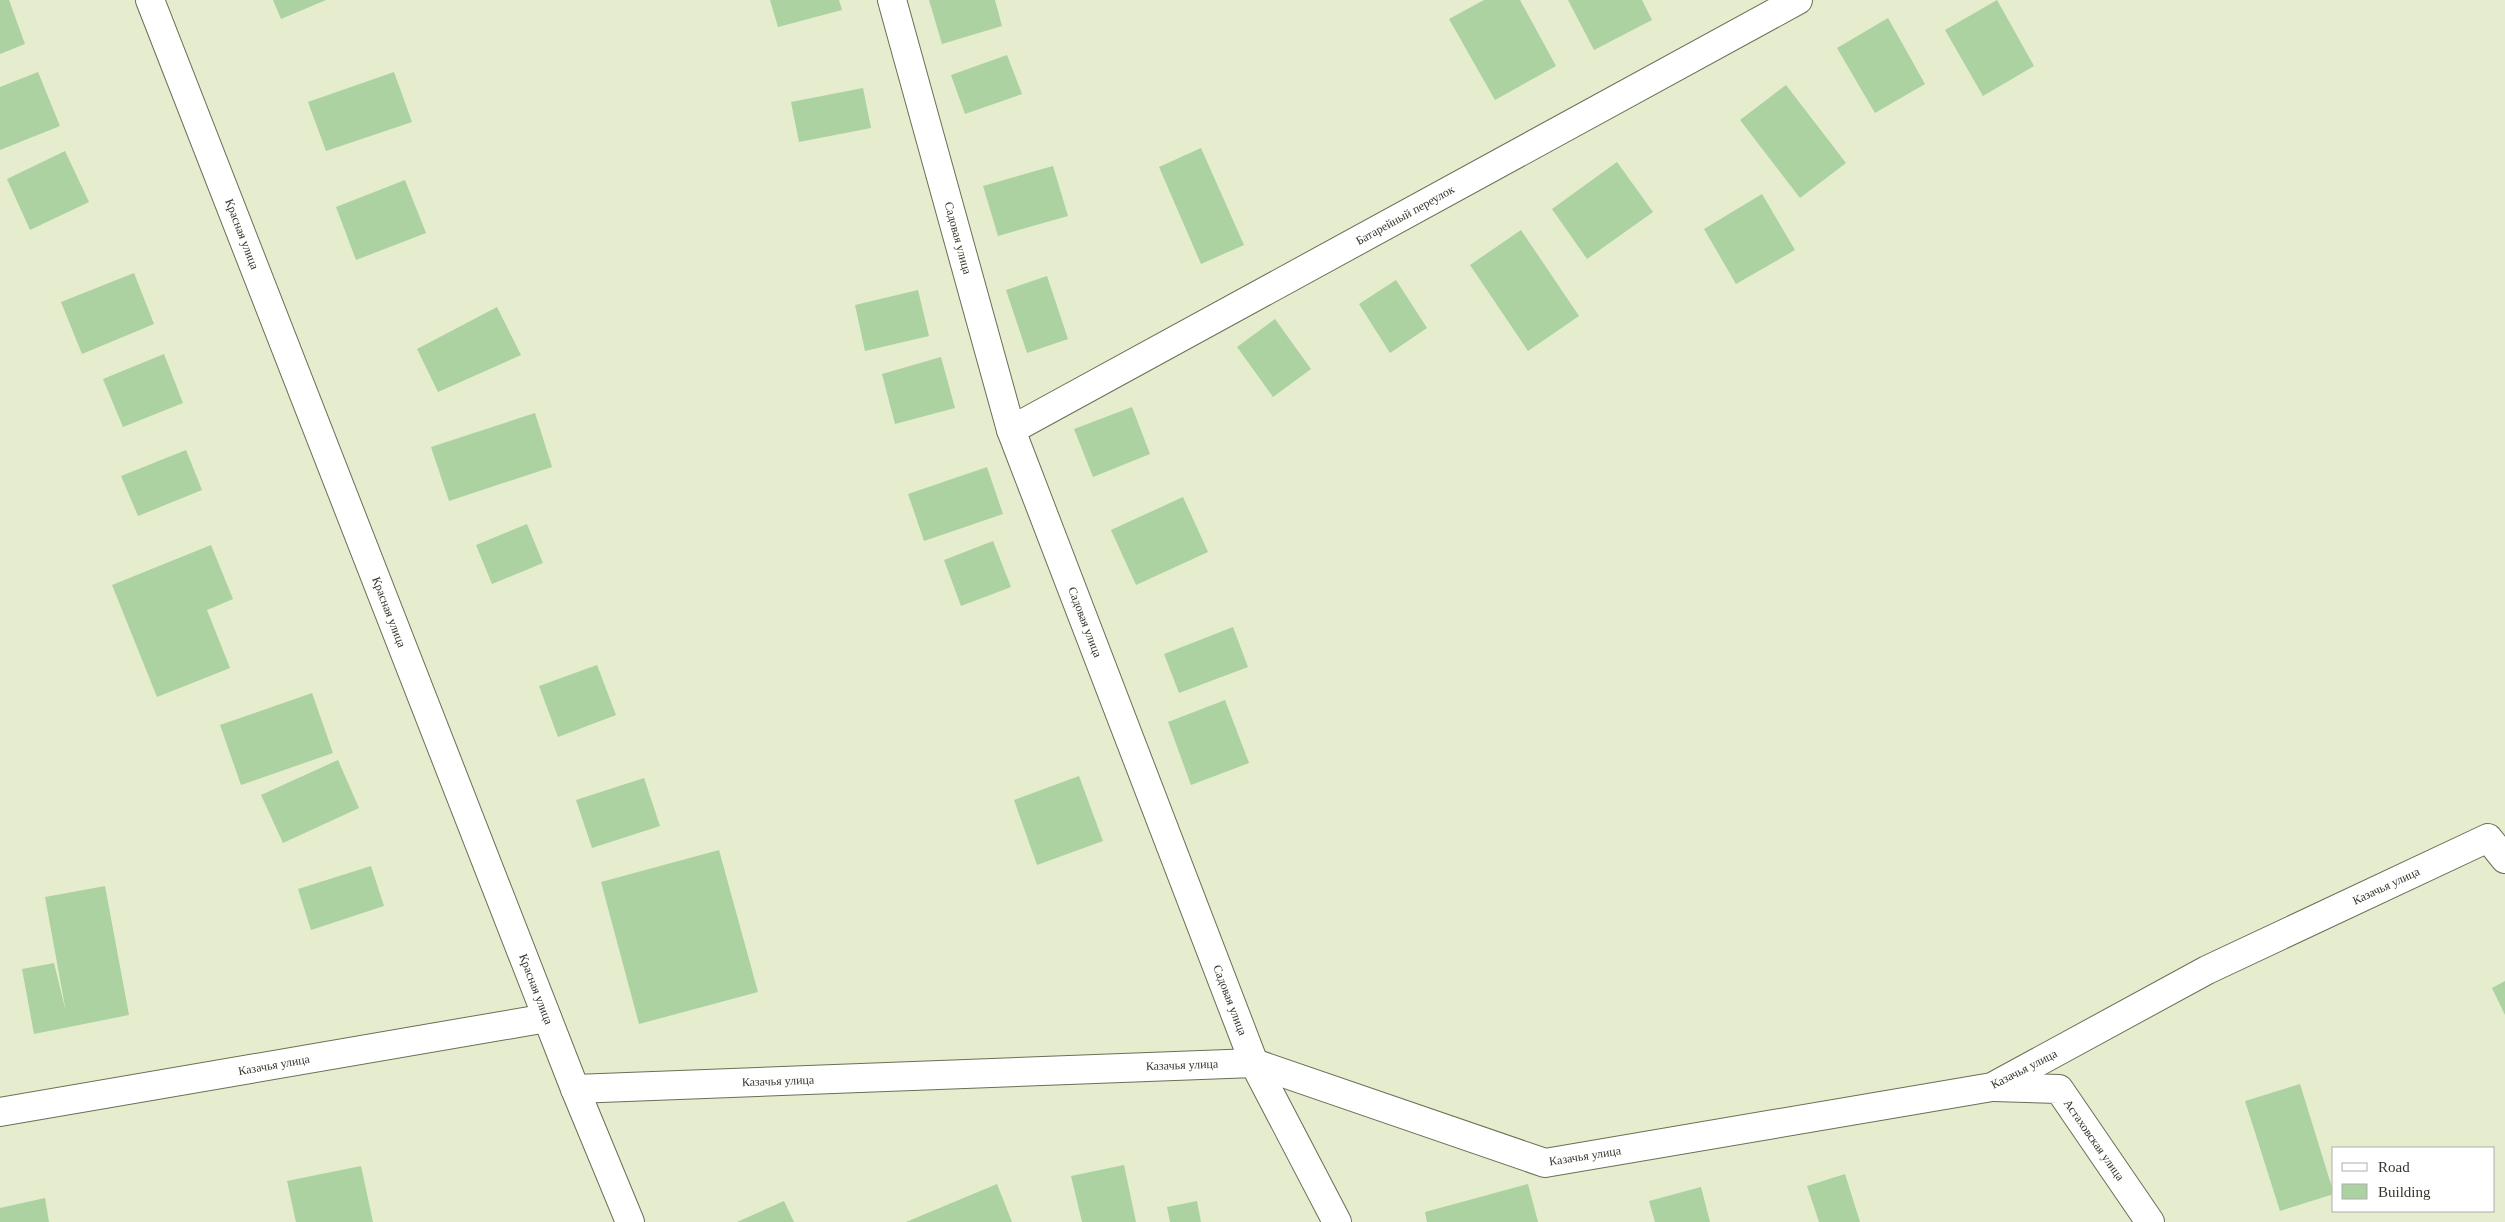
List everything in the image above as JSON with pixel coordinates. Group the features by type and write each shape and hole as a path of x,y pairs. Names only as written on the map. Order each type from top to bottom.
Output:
{"street":[{"name":"Красная улица","path":"150,0 547,1018 630,1222"},
{"name":"Садовая улица","path":"892,0 1011,430 1254,1063 1338,1222"},
{"name":"Батарейный переулок","path":"1011,430 1798,0"},
{"name":"Казачья улица","path":"575,1089 1254,1063 1545,1163 1992,1087 2207,970 2488,838 2505,859"},
{"name":"Казачья улица","path":"0,1112 547,1018"},
{"name":"Астаховская улица","path":"1992,1087 2059,1090 2150,1222"}],"building":[{"path":"0,0 9,0 25,44 0,54"},
{"path":"273,0 326,0 281,19"},
{"path":"770,0 839,0 842,10 778,27"},
{"path":"929,0 995,0 1002,26 942,44"},
{"path":"1484,0 1520,0 1556,66 1495,100 1449,19"},
{"path":"1568,0 1642,0 1652,20 1594,50"},
{"path":"1997,0 2034,66 1983,96 1945,30"},
{"path":"1888,18 1925,84 1875,113 1837,48"},
{"path":"1007,55 1022,94 965,114 951,75"},
{"path":"38,72 60,126 0,150 0,87"},
{"path":"394,72 412,122 326,151 308,102"},
{"path":"1786,85 1846,163 1800,198 1740,120"},
{"path":"863,88 871,128 799,142 791,102"},
{"path":"1201,148 1244,245 1201,264 1159,167"},
{"path":"65,151 89,202 30,230 7,179"},
{"path":"1617,162 1653,212 1587,259 1552,209"},
{"path":"1053,166 1068,216 998,236 983,186"},
{"path":"405,180 426,233 356,260 336,207"},
{"path":"1762,194 1795,250 1736,284 1704,229"},
{"path":"1521,230 1579,316 1528,351 1470,265"},
{"path":"134,273 154,324 82,354 61,302"},
{"path":"1047,276 1068,339 1027,353 1006,290"},
{"path":"1396,280 1427,328 1390,353 1359,304"},
{"path":"918,290 929,336 865,351 855,305"},
{"path":"497,307 521,355 438,392 417,349"},
{"path":"1275,319 1311,369 1273,397 1237,347"},
{"path":"164,354 183,403 123,427 103,379"},
{"path":"941,357 955,408 895,424 882,374"},
{"path":"1132,407 1150,454 1093,477 1074,429"},
{"path":"535,413 552,467 449,501 431,447"},
{"path":"186,450 202,490 138,516 121,476"},
{"path":"987,467 1003,514 924,541 908,494"},
{"path":"1183,497 1208,552 1136,585 1111,530"},
{"path":"527,524 543,563 492,584 476,545"},
{"path":"993,541 1011,587 961,606 944,560"},
{"path":"211,545 233,599 207,610 230,668 157,697 112,585"},
{"path":"1233,627 1248,667 1179,693 1164,654"},
{"path":"597,665 616,715 558,737 539,686"},
{"path":"312,693 333,753 241,785 220,725"},
{"path":"1225,700 1249,763 1191,785 1168,722"},
{"path":"338,760 359,808 283,843 261,795"},
{"path":"1079,776 1103,841 1037,865 1014,800"},
{"path":"644,778 660,826 592,848 576,800"},
{"path":"719,850 758,992 639,1024 601,882"},
{"path":"371,866 384,906 311,930 298,889"},
{"path":"105,886 129,1015 34,1034 22,969 54,963 66,1012 45,897"},
{"path":"2505,981 2505,1015 2492,988"},
{"path":"2300,1084 2332,1188 2332,1195 2280,1211 2245,1101"},
{"path":"1124,1165 1136,1222 1082,1222 1071,1176"},
{"path":"361,1166 373,1222 296,1222 287,1181"},
{"path":"1845,1174 1860,1222 1819,1222 1807,1186"},
{"path":"997,1184 1012,1222 906,1222"},
{"path":"1528,1184 1538,1222 1427,1222 1425,1212"},
{"path":"1701,1187 1710,1222 1655,1222 1649,1201"},
{"path":"45,1198 49,1222 0,1222 0,1208"},
{"path":"784,1201 794,1222 737,1222"},
{"path":"1197,1201 1201,1222 1170,1222 1167,1207"}]}
